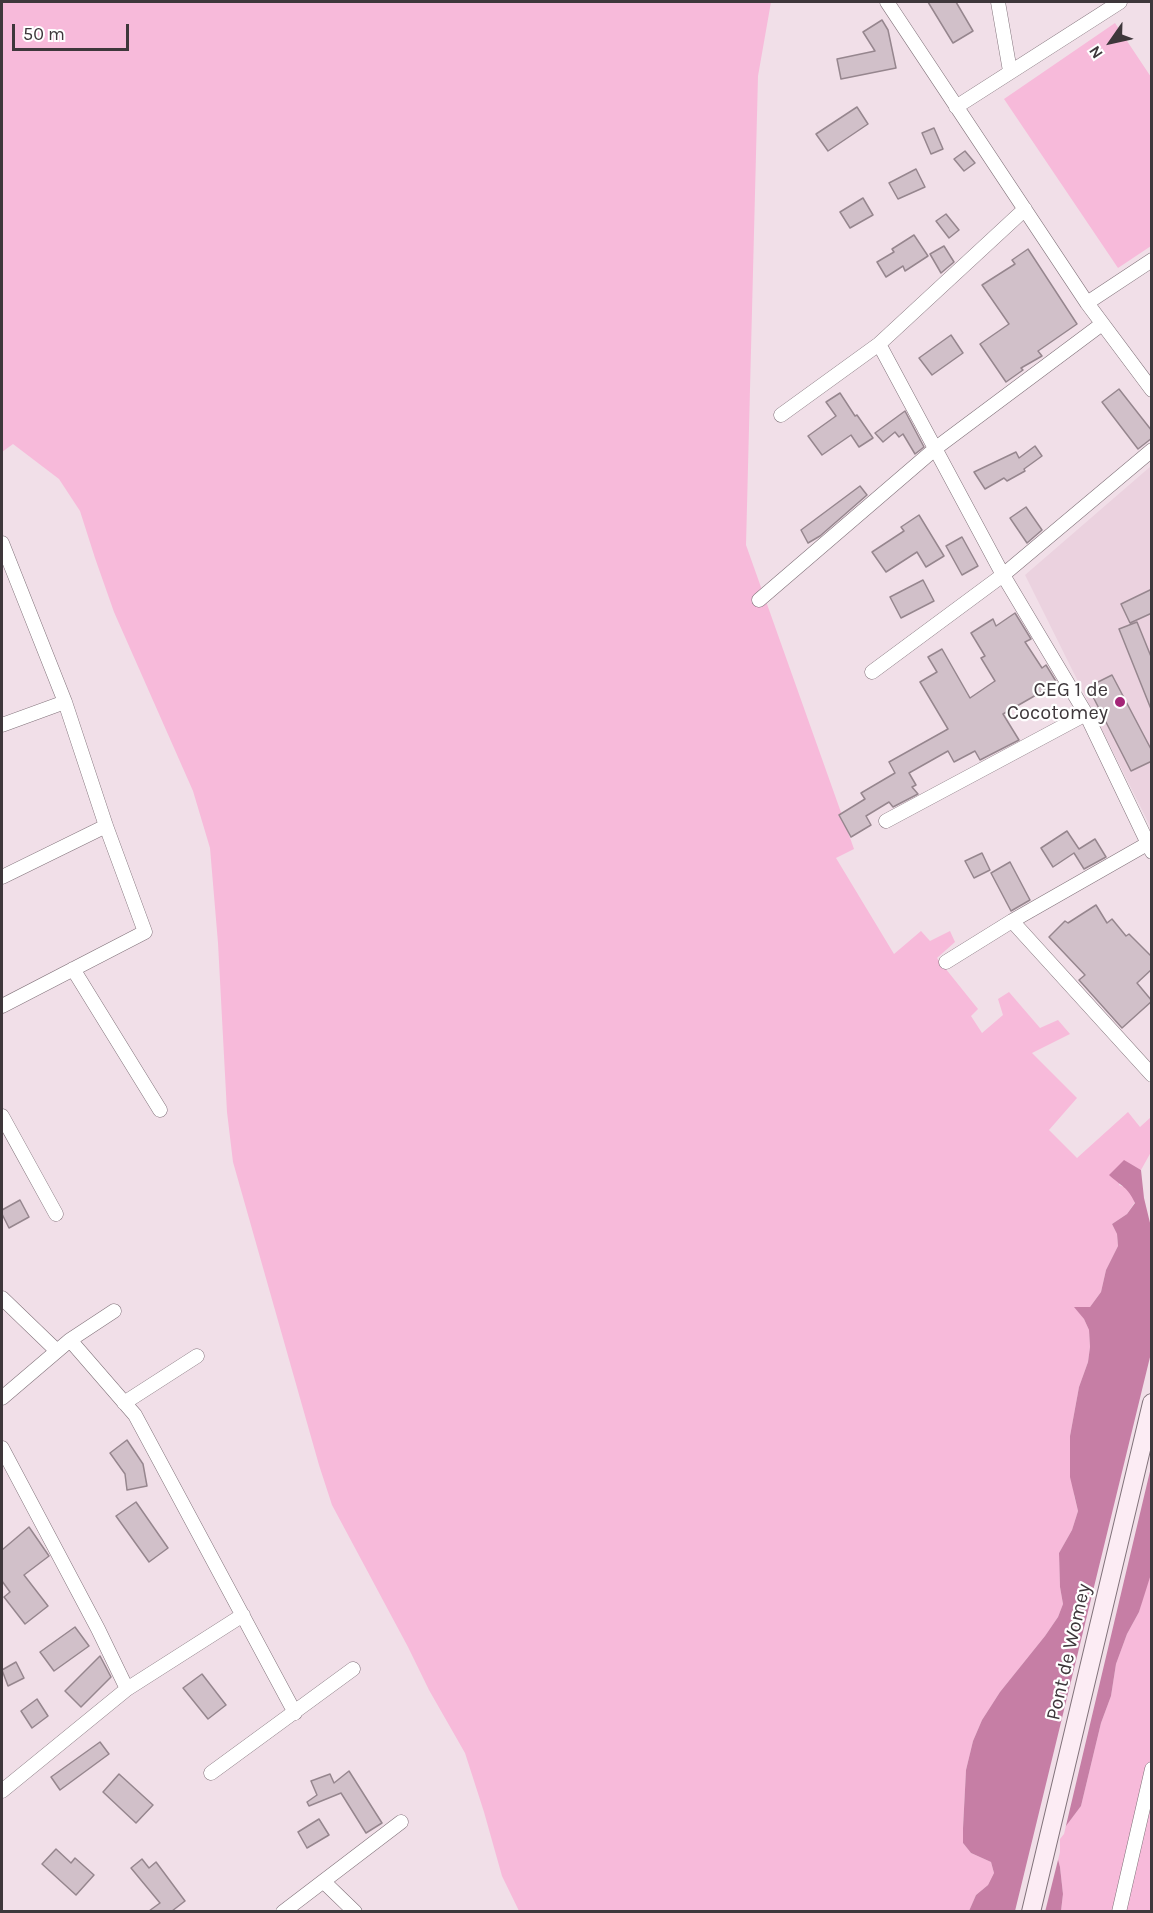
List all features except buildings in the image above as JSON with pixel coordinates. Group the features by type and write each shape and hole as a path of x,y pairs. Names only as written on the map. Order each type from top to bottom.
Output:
{"main road":[{"name":"Pont de Womey","path":"1031,1911 1152,1403"}],"street":[{"path":"887,2 1087,303 1152,390"},
{"path":"998,2 1010,71"},
{"path":"956,107 1120,2"},
{"path":"781,415 879,344 1025,209"},
{"path":"1087,303 1152,260"},
{"path":"759,600 936,448 1102,324"},
{"path":"879,344 1003,575 1086,714 1149,848 1011,921 945,962"},
{"path":"872,672 1003,575 1152,450"},
{"path":"2,543 65,702 106,826 145,932 2,1006"},
{"path":"2,725 65,702"},
{"path":"886,821 1086,714"},
{"path":"2,877 106,826"},
{"path":"1011,921 1152,1075"},
{"path":"74,969 160,1110"},
{"path":"2,1116 56,1214"},
{"path":"2,1298 57,1351"},
{"path":"2,1398 70,1340 114,1311"},
{"path":"70,1340 135,1415 295,1713"},
{"path":"124,1403 197,1356"},
{"path":"2,1448 98,1629 127,1689"},
{"path":"2,1791 127,1689 243,1615"},
{"path":"211,1773 353,1669"},
{"path":"1119,1911 1152,1769"},
{"path":"283,1911 401,1822"},
{"path":"324,1882 355,1911"}],"shaded area":[{"path":"2,2 771,2 758,76 746,545 854,849 836,858 894,954 921,931 930,941 950,931 955,942 937,958 978,1009 971,1016 982,1033 1003,1015 998,999 1009,992 1040,1028 1058,1020 1070,1034 1032,1053 1077,1098 1049,1130 1077,1158 1128,1112 1140,1127 1151,1117 1151,1152 1141,1170 1124,1161 1119,1185 1129,1189 1135,1202 1127,1214 1112,1224 1117,1234 1118,1246 1106,1270 1101,1292 1090,1307 1075,1307 1089,1330 1090,1347 1088,1362 1079,1387 1070,1436 1074,1495 1078,1511 1072,1530 1059,1553 1063,1604 1058,1617 1045,1636 1000,1692 982,1720 973,1741 966,1770 963,1843 971,1853 991,1862 994,1873 988,1885 976,1895 969,1911 519,1911 502,1876 465,1753 429,1690 332,1505 319,1465 233,1162 227,1112 218,943 210,848 193,791 114,612 80,511 59,479 13,444 2,452"},
{"path":"1115,23 1151,77 1151,246 1118,268 1004,99"},
{"name":"CEG 1 de Cocotomey","path":"1151,466 1151,828 1025,575"},
{"path":"1124,1160 1141,1170 1144,1198 1151,1227 1151,1574 1139,1612 1127,1634 1116,1664 1111,1696 1101,1723 1081,1806 1057,1838 1055,1848 1063,1894 1061,1911 969,1911 976,1895 988,1885 994,1873 991,1862 971,1853 963,1843 966,1770 973,1741 982,1720 1000,1692 1045,1636 1058,1617 1063,1604 1059,1553 1072,1530 1078,1511 1070,1477 1070,1436 1079,1387 1088,1362 1090,1347 1089,1330 1084,1319 1074,1307 1090,1307 1101,1292 1106,1270 1118,1246 1117,1234 1112,1224 1127,1214 1135,1203 1127,1190 1109,1175"},
{"path":"1151,1567 1151,1911 1061,1911 1063,1894 1055,1848 1057,1838 1081,1806 1101,1723 1111,1696 1116,1664 1127,1634 1139,1612"}],"pier":[{"path":"1151,1353 1151,1467 1064,1834 1060,1839 1060,1852 1045,1912 1015,1911"}],"place":[{"name":"CEG 1 de Cocotomey","path":"1120,702"}]}
